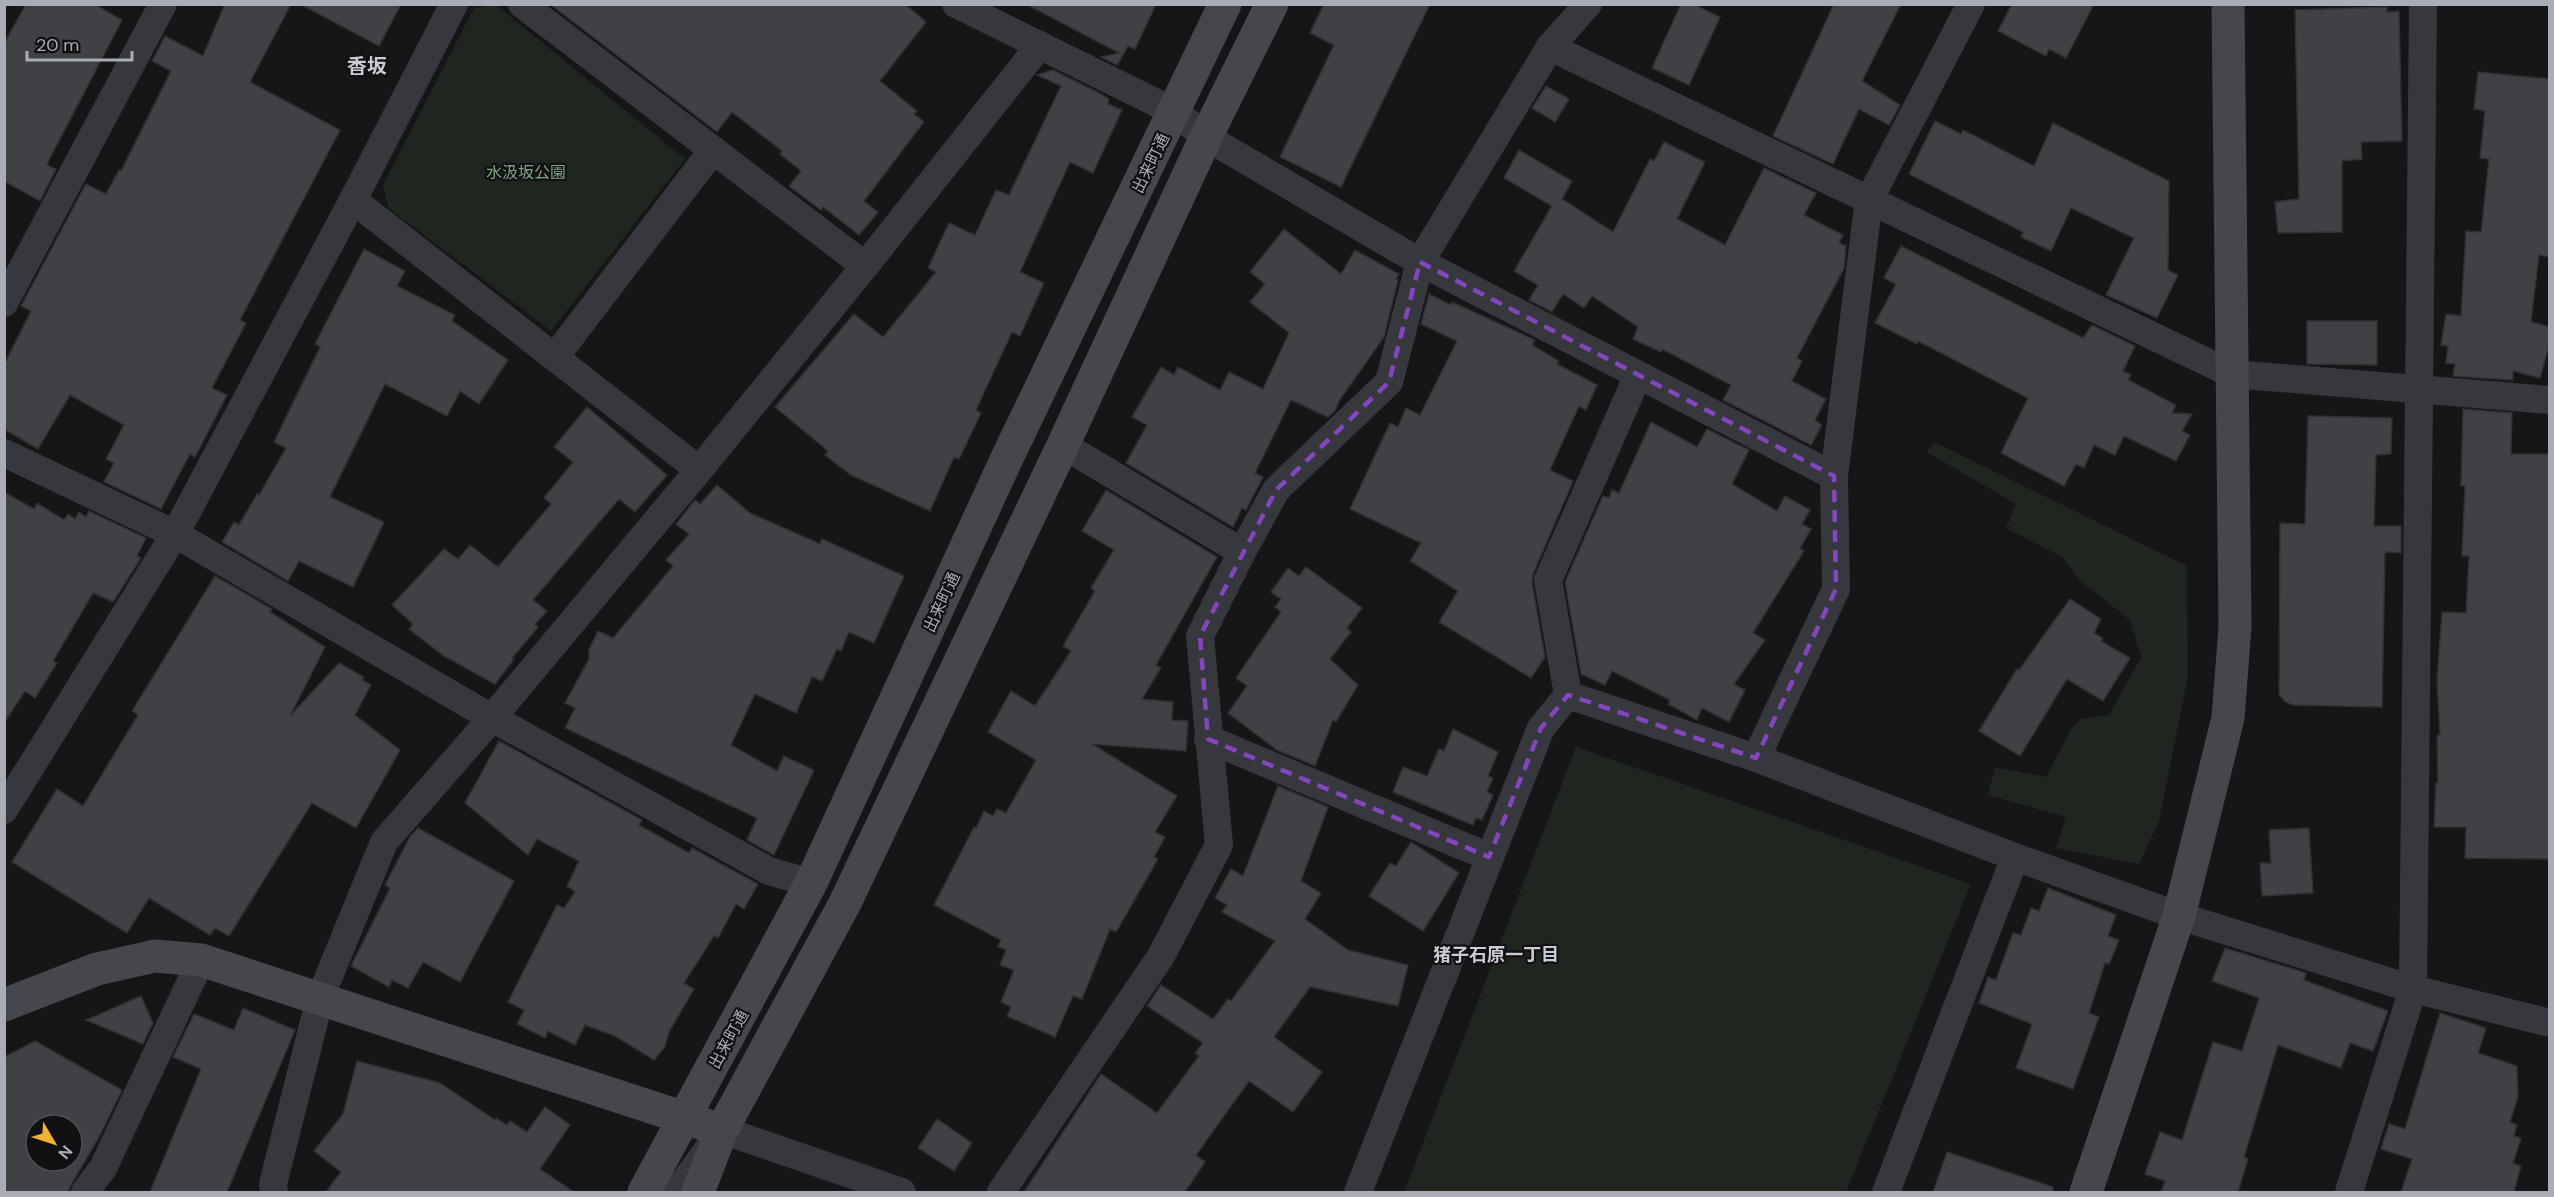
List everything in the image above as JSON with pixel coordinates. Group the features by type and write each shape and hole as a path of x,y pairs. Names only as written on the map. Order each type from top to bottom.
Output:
{"main road":[{"name":"出来町通","path":"644,1192 811,884 1007,458 1226,4"},
{"path":"698,1192 722,1130 845,903 1063,445 1206,137 1272,4"},
{"path":"2086,1192 2179,916 2228,718 2235,627 2228,4"},
{"path":"4,1005 97,969 155,956 201,960 722,1130"}],"street":[{"path":"4,303 163,4"},
{"path":"4,810 175,534 353,200 454,4"},
{"path":"522,4 865,266"},
{"path":"956,4 1175,112 1206,137 1420,262 1834,476"},
{"path":"1198,65 1232,4"},
{"path":"1001,1192 1161,956 1219,845 1200,636 1276,490 1389,382 1420,262 1550,47 1588,4"},
{"path":"1755,758 1836,589 1834,476 1869,200 1971,4"},
{"path":"2349,1192 2413,989 2423,4"},
{"path":"274,1192 273,1184 320,998 384,842 492,718 699,470 865,266 1040,45"},
{"path":"1550,47 2232,374 2418,387 2550,400"},
{"path":"555,357 713,150"},
{"path":"353,200 699,470"},
{"path":"1358,1192 1541,729 1568,695 1548,580 1638,375"},
{"path":"1063,445 1242,552"},
{"path":"4,453 175,534 492,718 768,871 811,884"},
{"path":"1568,695 1755,758 2015,857 2179,916 2413,989 2550,1023"},
{"path":"1208,739 1489,857"},
{"path":"1886,1192 2015,857"},
{"path":"85,1192 103,1168 201,960"},
{"path":"677,1192 722,1130 902,1192"}],"highlighted area":[{"path":"1420,262 1834,476 1836,589 1756,758 1568,695 1541,728 1489,857 1208,739 1200,636 1276,490 1389,382"}],"green space":[{"name":"水汲坂公園","path":"496,5 685,159 551,331 388,208 383,185 474,8"},
{"path":"1934,442 2187,566 2188,677 2159,821 2139,864 2056,848 2066,817 1988,795 1995,767 2046,777 2071,729 2081,719 2109,715 2141,657 2130,620 2080,581 2062,557 2006,528 2016,504 1927,452"},
{"path":"1576,747 1971,884 1846,1192 1404,1192"}],"building":[{"path":"26,4 94,4 122,20 49,160 47,165 56,169 40,201 4,181 4,44"},
{"path":"225,4 291,4 250,82 340,130 240,320 246,323 212,388 227,395 195,457 190,454 161,509 104,482 114,463 106,459 124,425 70,395 38,449 4,429 4,365 31,311 21,306 86,184 106,194 119,170 121,171 171,71 152,61 165,36 203,56"},
{"path":"300,4 401,4 379,46"},
{"path":"550,4 905,4 926,22 880,81 917,111 914,114 924,122 864,201 878,212 859,235 823,207 821,210 789,186 801,171 780,154 782,151 732,112 717,132"},
{"path":"1026,4 1156,4 1135,49 1128,46 1117,65 1101,57 1119,53"},
{"path":"1324,4 1430,4 1341,187 1280,157 1334,45 1310,33"},
{"path":"1681,4 1693,4 1720,17 1689,85 1652,68"},
{"path":"1834,4 1901,4 1862,81 1900,105 1889,125 1859,109 1833,164 1773,136"},
{"path":"2012,4 2094,4 2066,58 2049,49 2046,56 1998,31"},
{"path":"2387,7 2387,12 2399,11 2402,141 2361,142 2362,159 2342,161 2342,232 2278,233 2275,202 2299,199 2295,10"},
{"path":"1053,70 1101,94 1109,99 1108,104 1122,110 1093,173 1070,162 1020,272 1044,283 1020,336 1012,332 976,410 981,413 959,459 954,457 930,511 851,475 825,455 828,451 775,407 854,314 883,337 936,272 928,268 949,223 975,235 996,190 1009,195 1061,86 1037,75"},
{"path":"2478,72 2550,79 2550,257 2539,255 2531,322 2550,327 2550,342 2540,378 2513,371 2513,380 2453,376 2455,364 2446,363 2448,346 2441,345 2446,314 2461,316 2466,231 2481,232 2489,159 2480,158 2485,111 2474,109"},
{"path":"1546,86 1569,99 1555,122 1532,108"},
{"path":"1935,121 1961,134 1963,130 2034,166 2053,123 2169,181 2168,270 2178,275 2157,318 2106,295 2134,238 2071,208 2051,251 2021,237 2023,232 1909,174"},
{"path":"1664,142 1705,162 1677,219 1725,245 1764,168 1816,193 1804,215 1843,235 1839,243 1846,246 1844,268 1797,358 1802,361 1792,381 1826,399 1815,420 1822,425 1811,445 1723,400 1731,385 1662,349 1661,352 1633,339 1638,327 1592,296 1584,308 1563,294 1552,312 1529,300 1538,285 1514,271 1552,206 1504,178 1519,150 1572,181 1562,199 1613,232 1650,159 1654,161"},
{"path":"1284,229 1341,274 1355,250 1399,274 1396,279 1398,280 1384,337 1339,401 1335,411 1328,417 1291,400 1255,473 1263,477 1246,510 1242,508 1233,527 1126,463 1147,425 1132,417 1161,367 1174,375 1178,367 1220,390 1229,372 1263,389 1289,333 1250,302 1265,284 1250,272"},
{"path":"1901,246 2083,338 2092,325 2135,346 2123,371 2131,375 2128,380 2176,405 2172,413 2192,414 2182,431 2190,435 2176,461 2124,436 2115,455 2094,445 2084,468 2076,464 2064,486 2001,453 2028,398 1918,341 1917,344 1875,323 1896,284 1884,278"},
{"path":"364,249 405,271 397,286 455,315 452,321 508,360 479,404 460,391 447,416 385,384 330,497 384,522 353,587 299,561 288,581 222,542 234,522 239,525 286,448 274,442 320,347 315,344"},
{"path":"1429,294 1451,305 1452,302 1535,340 1532,345 1559,361 1557,364 1597,385 1586,410 1579,406 1550,470 1573,481 1533,574 1532,583 1545,657 1531,678 1439,622 1458,591 1410,561 1421,543 1350,509 1390,423 1398,427 1406,408 1420,415 1457,341 1421,324"},
{"path":"2307,321 2377,321 2377,365 2307,364"},
{"path":"587,407 667,475 635,512 619,499 533,600 547,611 535,624 538,627 512,658 514,659 495,684 444,656 409,629 413,624 392,605 444,549 458,559 470,545 498,567 551,504 544,498 573,462 554,447"},
{"path":"2463,409 2512,413 2511,454 2550,454 2550,859 2465,858 2466,827 2434,827 2436,783 2438,783 2437,735 2440,735 2437,681 2442,612 2466,613 2469,556 2462,556 2465,486 2461,486"},
{"path":"2308,416 2392,418 2391,454 2376,455 2374,526 2401,526 2401,553 2385,552 2382,707 2292,705 2284,701 2279,694 2280,523 2305,524"},
{"path":"1651,422 1697,447 1707,429 1749,450 1732,484 1777,511 1785,496 1810,510 1802,524 1811,529 1800,548 1804,551 1753,633 1765,640 1734,684 1745,690 1729,722 1702,708 1697,720 1668,704 1670,700 1612,671 1605,685 1581,674 1565,582 1603,496 1609,498 1612,490 1619,493"},
{"path":"717,485 750,513 820,544 822,539 904,576 874,643 849,632 841,651 837,649 822,681 812,677 796,713 755,694 731,745 777,771 784,756 814,770 774,855 747,840 757,818 565,728 575,708 565,703 589,659 589,650 598,631 613,638 673,566 666,560 689,534 676,524 695,500 700,504"},
{"path":"1106,490 1217,557 1156,665 1161,668 1142,699 1173,702 1172,720 1188,721 1186,751 1092,744 1177,796 1155,832 1165,837 1154,857 1158,859 1116,932 1110,929 1082,999 1073,996 1055,1037 1007,1016 1011,1007 1001,1002 1014,970 1000,965 1006,950 998,947 1001,940 934,905 984,811 993,816 997,809 1006,813 1036,760 988,732 1011,691 1035,706 1071,651 1063,646 1095,591 1091,588 1114,550 1082,531"},
{"path":"4,492 34,509 37,503 64,520 68,514 75,519 79,512 86,517 89,511 146,538 137,556 141,558 113,602 93,593 53,661 57,663 35,698 25,691 4,723"},
{"path":"1306,567 1362,608 1347,628 1351,632 1330,659 1358,685 1336,722 1333,720 1315,766 1277,750 1228,713 1247,686 1236,678 1281,612 1275,607 1281,599 1271,592 1288,568 1299,576"},
{"path":"215,576 272,609 270,612 325,647 290,716 339,663 364,677 362,680 371,685 355,715 400,750 356,828 312,803 229,936 215,928 210,935 149,898 127,933 12,862 57,789 83,806 138,715 132,711"},
{"path":"2070,599 2101,619 2094,633 2103,638 2101,641 2130,658 2103,701 2067,679 2020,756 1979,731 2017,669 2019,670"},
{"path":"1453,729 1498,752 1488,776 1493,778 1487,792 1493,795 1482,820 1476,818 1473,825 1393,792 1403,767 1427,776 1439,749 1444,751"},
{"path":"499,741 642,820 639,825 689,853 692,848 758,884 744,909 736,904 718,938 714,936 684,983 694,989 669,1032 665,1047 654,1060 615,1036 585,1025 575,1045 548,1031 545,1038 517,1024 524,1010 508,1002 557,905 564,908 575,892 567,886 579,861 537,839 528,855 465,803"},
{"path":"1278,786 1328,807 1301,881 1321,893 1305,919 1348,950 1408,965 1398,1006 1310,987 1274,1037 1322,1072 1293,1112 1249,1081 1196,1155 1205,1162 1185,1192 1024,1192 1101,1074 1157,1113 1199,1056 1195,1053 1203,1043 1147,1006 1161,985 1213,1019 1228,999 1231,1001 1275,941 1222,912 1227,905 1215,898 1231,869 1243,876"},
{"path":"418,828 514,881 460,982 423,962 408,988 392,980 389,987 351,966 390,888 385,885 410,837"},
{"path":"2309,828 2313,893 2262,896 2260,863 2271,863 2269,830"},
{"path":"1411,842 1459,873 1423,931 1369,896 1390,863 1396,866"},
{"path":"2048,888 2116,915 2108,936 2119,940 2109,964 2105,963 2089,1013 2099,1017 2073,1089 2016,1068 2032,1024 1979,1003 1988,977 1996,980 2013,933 2021,935 2031,908 2039,911"},
{"path":"2225,948 2306,973 2304,980 2388,1011 2373,1051 2350,1043 2341,1068 2278,1045 2244,1157 2248,1159 2238,1192 2161,1192 2165,1181 2145,1174 2160,1132 2182,1140 2213,1042 2242,1051 2259,998 2212,981"},
{"path":"141,996 153,1023 143,1044 86,1020"},
{"path":"243,1008 295,1030 227,1192 150,1192 201,1069 173,1057 194,1014 234,1030"},
{"path":"2440,1013 2486,1028 2478,1053 2517,1066 2518,1097 2510,1122 2517,1125 2514,1136 2521,1138 2513,1163 2521,1166 2514,1192 2401,1192 2412,1159 2381,1149 2389,1124 2405,1129"},
{"path":"35,1041 122,1090 84,1163 84,1113 24,1113 24,1173 78,1173 68,1192 4,1192 4,1057"},
{"path":"357,1061 440,1083 495,1120 496,1118 507,1125 510,1121 527,1132 545,1107 570,1125 540,1169 574,1192 326,1192 341,1172 314,1151 343,1114"},
{"path":"937,1119 972,1143 954,1171 918,1148"},
{"path":"1947,1152 2053,1187 2053,1192 1933,1192"}],"district":[{"name":"香坂","path":"367,66"},
{"name":"猪子石原一丁目","path":"1496,955"}]}
